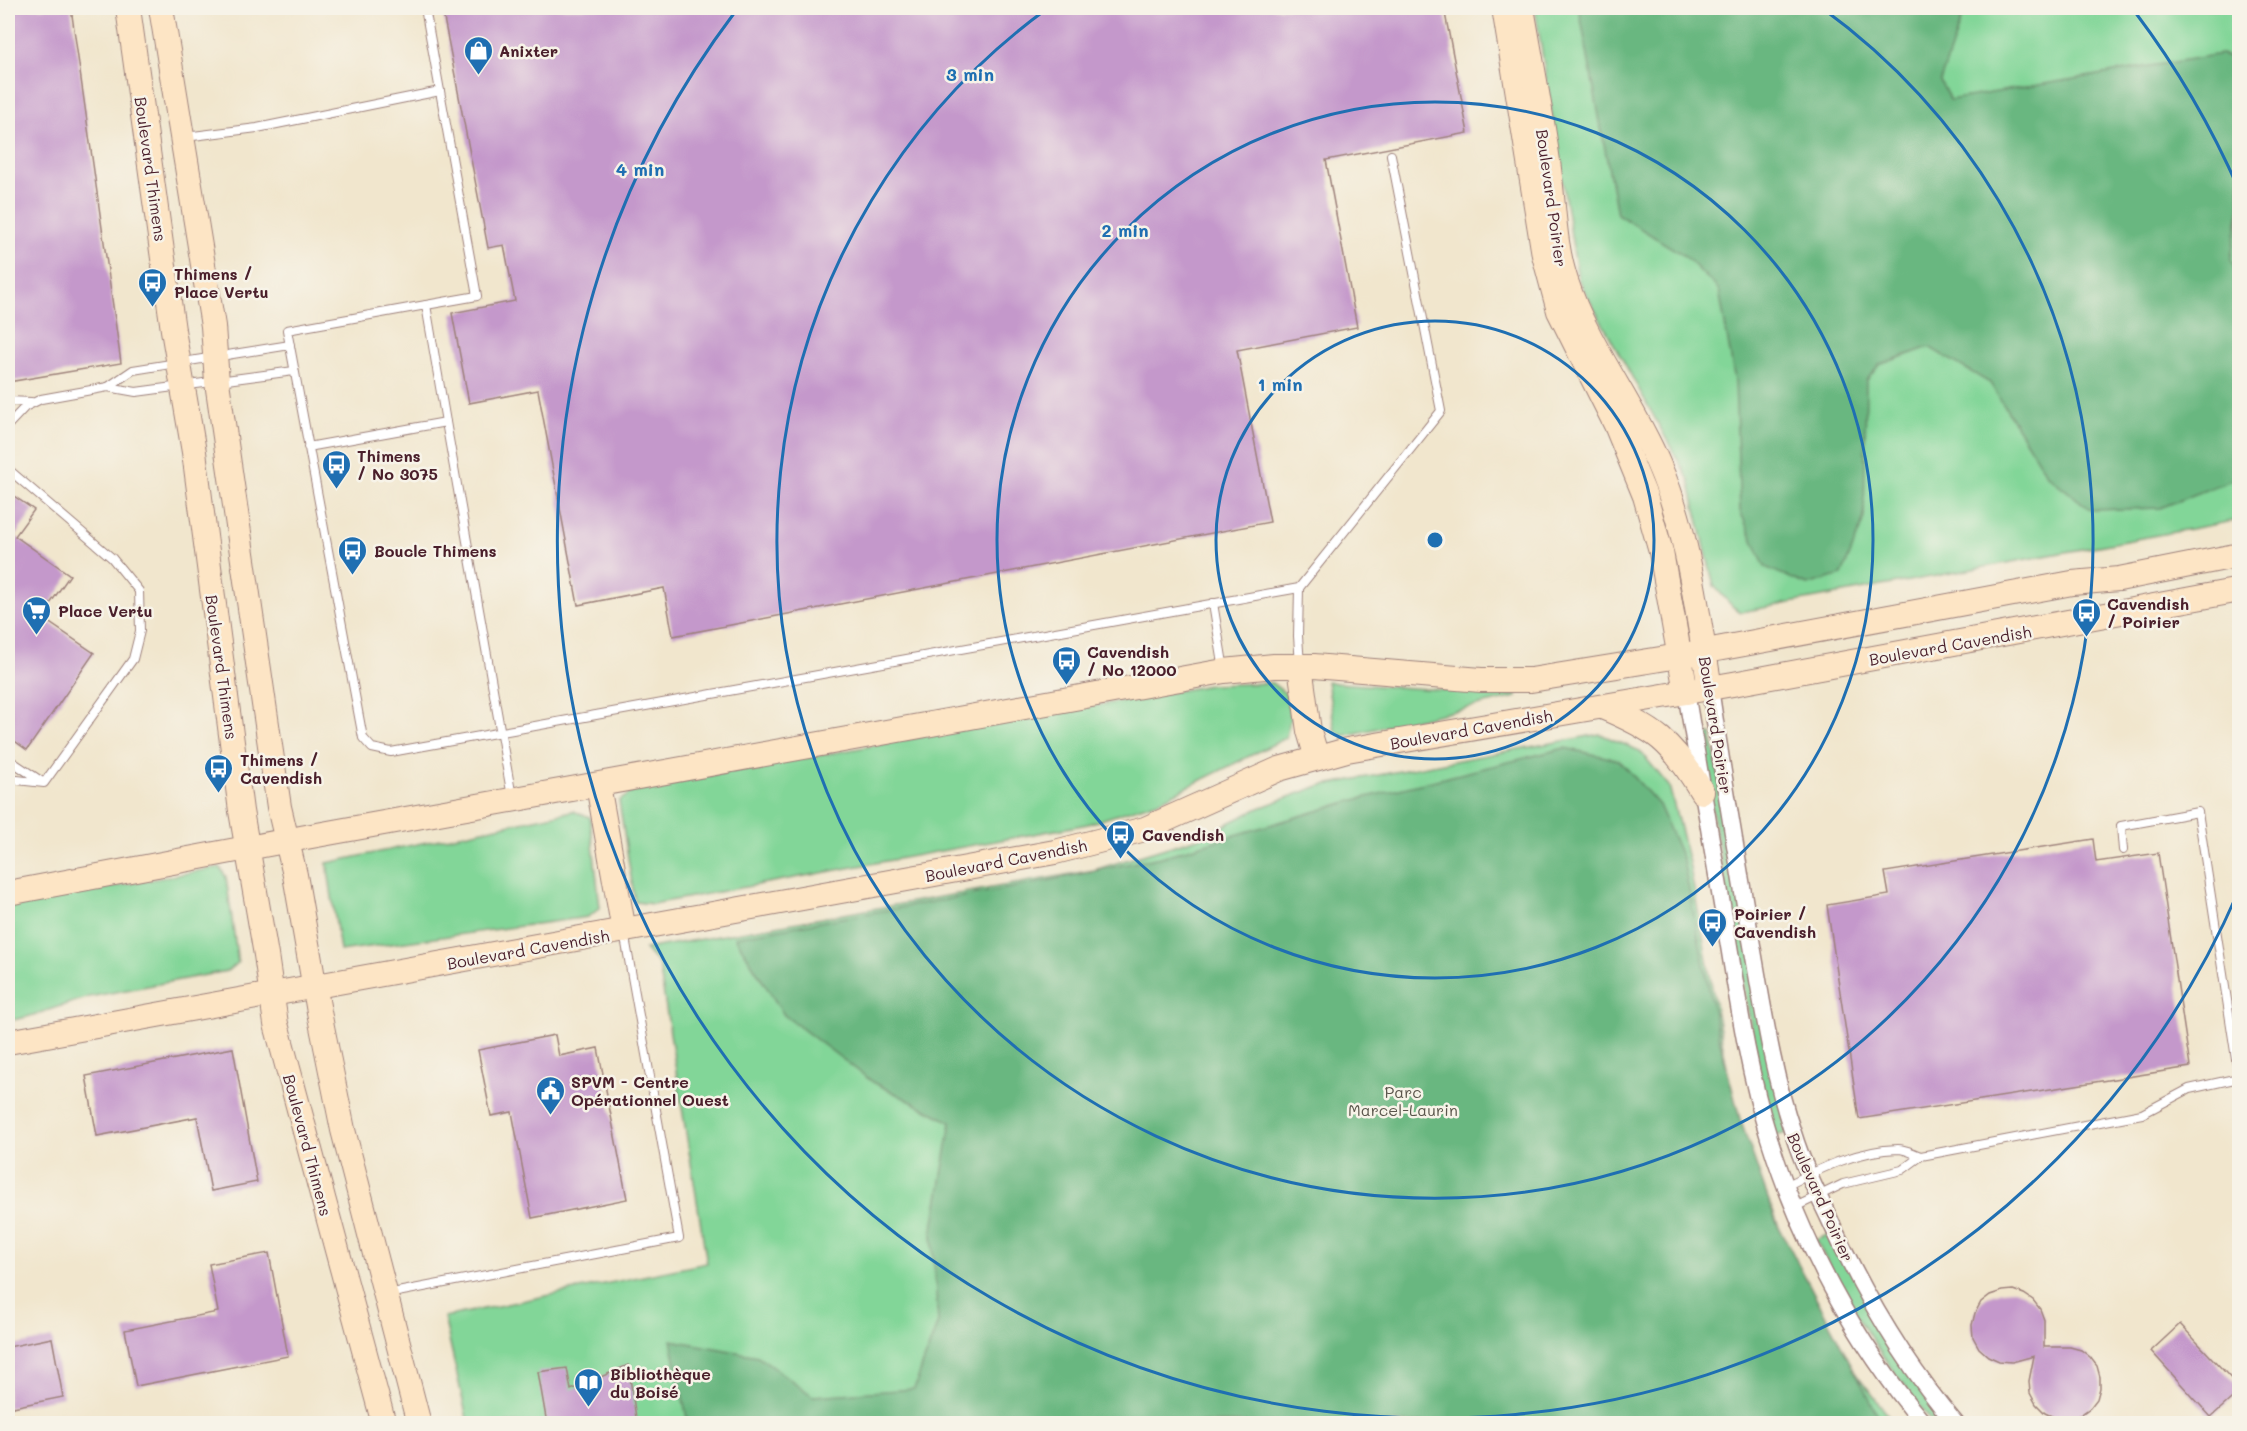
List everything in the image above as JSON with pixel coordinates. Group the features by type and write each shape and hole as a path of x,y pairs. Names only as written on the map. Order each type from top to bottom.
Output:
{"main road":[{"name":"Boulevard Thimens","path":"128,8 173,330 184,386 247,849 278,1033 384,1424"},
{"name":"Boulevard Thimens","path":"161,8 213,326 217,382 279,807 288,841 343,1130 419,1424"},
{"name":"Boulevard Poirier","path":"1504,8 1544,255 1554,294 1566,326 1612,417 1641,487 1661,552 1686,692"},
{"name":"Boulevard Poirier","path":"1522,8 1549,166 1562,269 1585,326 1645,434 1672,496 1684,542 1710,688"},
{"path":"8,893 1224,671 1300,666 1523,681 1704,652 2072,583 2100,581 2185,567 2240,555"},
{"path":"2100,581 2106,616"},
{"name":"Boulevard Cavendish","path":"8,1042 1035,856 1101,842 1167,821 1248,782 1317,758 1386,743 1710,688 2240,590"},
{"path":"1300,666 1309,731 1317,758"},
{"path":"1601,707 1639,723 1662,738 1682,760 1702,792"},
{"path":"598,785 624,932"}],"street":[{"name":"Boulevard Poirier","path":"1710,688 1769,1040 1790,1125 1818,1195 1861,1285 1884,1326 1922,1381 1956,1424"},
{"name":"Boulevard Poirier","path":"1686,692 1750,1066 1767,1132 1795,1208 1828,1281 1856,1330 1924,1424"}],"lane":[{"path":"425,8 477,296 287,330 363,738 372,748 391,752 1299,588"},
{"path":"182,137 257,128 440,91"},
{"path":"1300,666 1299,588 1441,411 1391,155"},
{"path":"426,305 513,801"},
{"path":"108,387 133,370 290,345"},
{"path":"8,401 32,402 108,387 136,392 294,371"},
{"path":"8,425 16,413 32,402"},
{"path":"308,447 446,422"},
{"path":"8,469 112,558 139,591 140,631 133,659 44,783"},
{"path":"1213,603 1224,671"},
{"path":"8,759 44,783"},
{"path":"8,779 44,783"},
{"path":"1795,1208 1818,1195 1852,1181 1902,1170 1921,1156 2142,1114 2189,1089 2239,1078 2198,812 2121,826 2123,850"},
{"path":"386,1295 679,1238 624,932"},
{"path":"1786,1186 1845,1159 1863,1155 1900,1149 1921,1156"}],"green space":[{"path":"1535,8 2239,8 2239,520 1741,612 1733,607 1714,586 1689,480 1578,279"},
{"path":"1579,8 1965,8 1940,81 1950,100 2221,54 2239,61 2240,206 2231,259 2240,283 2239,477 2160,508 2091,510 2047,475 1990,383 1929,347 1879,365 1866,381 1864,519 1842,575 1807,585 1765,567 1740,511 1735,381 1719,290 1685,256 1617,214"},
{"path":"1327,681 1517,695 1517,697 1343,736 1335,731"},
{"path":"1272,683 1286,694 1290,719 1286,738 1159,801 1088,824 653,904 635,902 619,801 638,788 1210,685"},
{"name":"Parc Marcel-Laurin","path":"1600,734 1640,751 1669,786 1689,863 1737,1122 1782,1234 1843,1356 1894,1423 468,1423 444,1317 707,1263 659,965 645,949 1094,870 1201,837 1259,808 1319,786"},
{"path":"1711,734 1787,1133 1775,1136 1762,1088 1699,737"},
{"name":"Parc Marcel-Laurin","path":"1565,748 1619,760 1659,805 1683,860 1719,1038 1740,1119 1776,1221 1882,1423 688,1423 671,1340 758,1356 813,1396 914,1389 938,1322 932,1234 951,1122 873,1082 784,1015 735,937 1027,885 1161,857 1351,801"},
{"path":"573,811 590,817 600,908 588,917 340,951 327,863"},
{"path":"220,867 226,877 238,963 227,971 89,997 8,1021 8,906"},
{"path":"1830,1234 1949,1423 1932,1423 1883,1357 1846,1299 1816,1240"}],"building":[{"path":"8,8 71,8 121,363 8,382"},
{"path":"442,8 1444,8 1468,133 1326,160 1357,327 1237,350 1270,522 673,636 664,588 578,605 538,390 469,403 452,313 515,301 504,245 488,248"},
{"name":"Place Vertu","path":"8,492 34,510 15,536 70,575 41,617 94,653 27,750 8,736"},
{"path":"2093,839 2096,862 2158,853 2190,1067 1859,1119 1827,905 1889,895 1885,872"},
{"path":"555,1035 559,1056 598,1048 627,1199 532,1218 512,1112 491,1116 478,1050"},
{"path":"233,1048 257,1182 211,1191 197,1117 97,1136 86,1076"},
{"path":"269,1253 288,1356 136,1386 125,1330 218,1312 209,1264"},
{"path":"2013,1290 2033,1300 2040,1309 2044,1320 2044,1347 2070,1347 2081,1350 2097,1366 2100,1388 2097,1399 2080,1415 2068,1419 2056,1418 2045,1413 2036,1404 2030,1393 2029,1381 2034,1356 2012,1362 1999,1361 1988,1356 1979,1348 1973,1337 1972,1325 1981,1302 1990,1295"},
{"path":"2180,1324 2240,1388 2240,1391 2211,1417 2151,1351"},
{"path":"52,1338 63,1397 8,1408 8,1347"},
{"name":"Bibliothèque du Boisé","path":"628,1365 637,1424 547,1424 538,1372 567,1368 571,1390"}],"place":[{"name":"Anixter","path":"478,76"},
{"name":"Thimens / Place Vertu","path":"153,308"},
{"name":"Thimens / No 3075","path":"336,490"},
{"name":"Boucle Thimens","path":"353,576"},
{"name":"Place Vertu","path":"37,636"},
{"name":"Cavendish / Poirier","path":"2086,638"},
{"name":"Cavendish / No 12000","path":"1066,686"},
{"name":"Thimens / Cavendish","path":"219,794"},
{"name":"Cavendish","path":"1121,860"},
{"name":"Poirier / Cavendish","path":"1713,948"},
{"name":"SPVM - Centre Opérationnel Ouest","path":"550,1116"},
{"name":"Bibliothèque du Boisé","path":"589,1408"}]}
